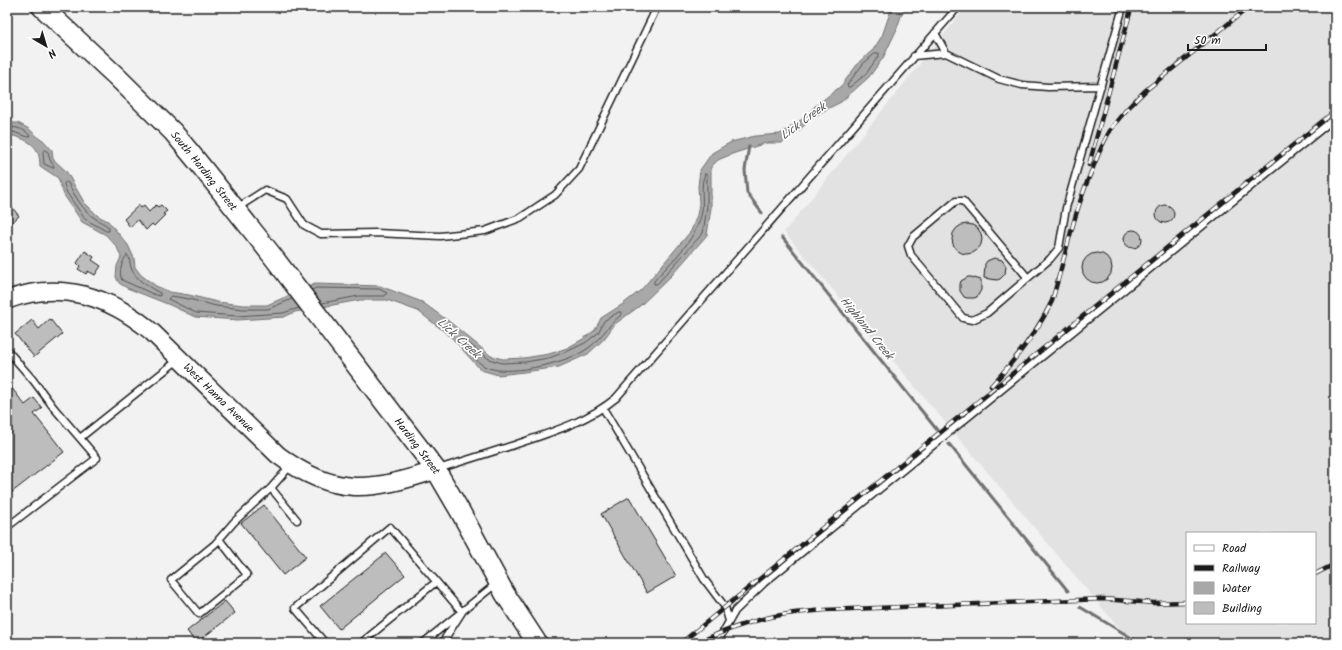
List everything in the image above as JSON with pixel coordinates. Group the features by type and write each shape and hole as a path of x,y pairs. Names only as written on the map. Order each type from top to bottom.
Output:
{"main road":[{"name":"South Harding Street","path":"42,7 164,123 197,161 271,254 346,352"},
{"name":"West Hanna Avenue","path":"7,300 35,293 55,292 78,294 102,300 119,308 135,318 152,332 270,449 302,472 325,481 358,488 399,482 436,470"},
{"name":"Harding Street","path":"346,352 436,470 499,582"},
{"path":"499,582 537,643"}],"lane":[{"path":"235,209 265,190 287,199 304,225 321,234 376,233 440,236 485,231 520,218 555,196 579,169 657,7"},
{"path":"436,470 540,436 576,422 604,408 616,398 958,7"},
{"path":"1028,278 963,201 956,201 913,237 908,246 911,255 963,318 972,320 987,313 1028,278 1050,259 1059,248 1066,208 1123,7"},
{"path":"935,33 946,52 999,79 1022,85 1048,87 1101,86"},
{"path":"914,56 946,52"},
{"path":"717,643 735,611 764,583 1335,118"},
{"path":"7,350 97,458 7,527"},
{"path":"80,438 180,359"},
{"path":"604,408 704,579 725,607 729,621"},
{"path":"219,539 247,575 199,614 171,580 219,539 234,522 271,488 291,465"},
{"path":"271,488 297,520"},
{"path":"325,643 295,608 390,527 462,612"},
{"path":"361,643 436,582"},
{"path":"423,643 499,582"},
{"path":"442,643 462,612"}],"shaded area":[{"path":"966,7 1335,7 1335,643 1132,643 784,232"}],"water":[{"name":"Lick Creek","path":"892,7 904,7 896,31 883,58 869,77 841,102 811,119 793,136 782,143 766,143 718,160 711,167 711,208 707,235 672,275 641,305 615,324 604,339 588,354 559,367 498,375 481,370 450,336 418,311 387,300 360,300 295,312 284,317 238,320 195,317 170,305 127,288 119,283 116,277 117,266 121,257 117,247 106,235 82,222 64,195 58,178 40,166 38,152 35,147 21,138 7,134 7,123 18,123 29,129 43,140 52,150 53,159 66,171 84,202 98,216 108,221 128,245 134,258 135,267 141,275 156,286 170,292 217,302 244,305 267,305 315,284 380,286 422,302 451,323 491,356 503,359 524,358 549,354 567,348 583,339 595,330 601,318 641,290 691,231 697,215 699,204 698,186 700,170 712,153 731,142 755,136 780,134 801,120 814,107 841,86 860,61 873,50 882,36"}],"building":[{"path":"7,201 19,216 7,227"},
{"path":"139,205 141,208 144,206 149,212 156,205 158,207 161,205 167,211 154,226 152,224 146,230 138,220 130,227 124,219"},
{"path":"1165,205 1171,208 1174,214 1171,220 1165,223 1159,220 1156,214 1159,208"},
{"path":"967,224 978,228 982,239 978,250 967,254 956,250 952,239 956,228"},
{"path":"1133,230 1139,233 1142,239 1139,245 1133,248 1127,245 1124,239 1127,233"},
{"path":"85,251 94,257 92,260 101,266 95,275 88,271 86,274 78,269 80,266 77,263"},
{"path":"1097,253 1108,257 1112,268 1108,279 1097,283 1086,279 1082,268 1086,257"},
{"path":"994,258 1002,260 1006,266 1005,274 997,280 984,278 985,264 987,261"},
{"path":"968,277 981,280 981,290 977,297 964,297 960,291 961,281"},
{"path":"50,319 62,334 34,357 15,334 32,320 39,329"},
{"path":"7,382 25,405 34,398 42,408 34,414 64,452 7,496"},
{"path":"629,497 676,576 647,593 601,514"},
{"path":"264,505 306,557 283,575 241,523"},
{"path":"386,553 405,575 339,629 320,606"},
{"path":"225,601 235,613 196,643 187,631"}],"waterway":[{"name":"Highland Creek","path":"749,146 745,170 747,193 762,213"},
{"name":"Highland Creek","path":"782,237 937,430"},
{"name":"Highland Creek","path":"949,444 1068,591"},
{"name":"Highland Creek","path":"1080,607 1140,643"}],"railway":[{"path":"991,386 1025,346 1040,324 1052,301 1080,202 1099,153 1113,126 1146,90 1249,7"},
{"path":"1089,165 1131,9"},
{"path":"681,643 1335,111"},
{"path":"1316,574 1335,564"},
{"path":"697,643 732,628 757,621 794,613 825,610 1103,599 1154,603 1186,602"}]}
